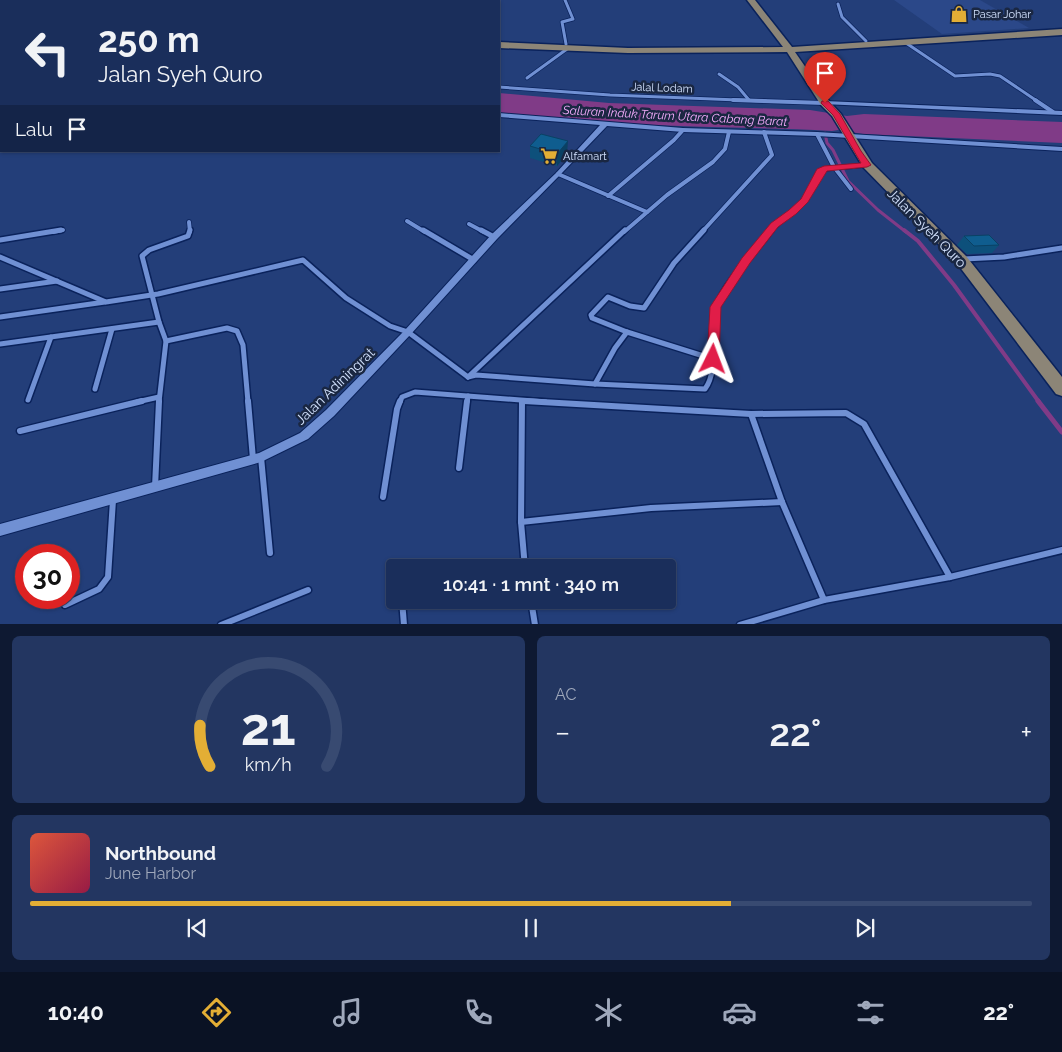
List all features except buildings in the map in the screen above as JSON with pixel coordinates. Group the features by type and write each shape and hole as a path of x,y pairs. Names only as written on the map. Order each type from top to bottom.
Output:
{"main road":[{"path":"751,0 791,47"},
{"path":"757,0 791,47"},
{"path":"500,44 725,51 906,43 1062,30"},
{"path":"791,47 866,40 1062,30"},
{"name":"Jalan Syeh Quro","path":"791,47 867,165 961,259 1062,389"}],"street":[{"path":"527,78 566,46 562,22 573,19 565,0"},
{"path":"838,4 842,17 866,40"},
{"path":"906,43 955,76 990,74 1000,76 1053,112"},
{"path":"719,74 734,84 749,100"},
{"name":"Jalal Lodam","path":"500,87 601,94 749,100 832,108"},
{"path":"832,108 1062,113"},
{"path":"500,115 683,130 848,135 1062,149"},
{"name":"Jalan Adiningrat","path":"0,530 113,500 257,458 304,436 315,428 408,332 494,237 558,174 604,125"},
{"path":"608,196 674,140 683,130"},
{"path":"468,377 582,268 683,183 714,162 726,148 729,132"},
{"path":"713,359 628,332 592,318 591,315 608,297 630,306 644,308 674,263 772,155 764,132"},
{"path":"819,134 835,167 851,189"},
{"path":"468,377 476,375 595,384 705,389 708,385 713,359 714,317 722,294 775,225 793,212 805,200 824,168 867,165"},
{"path":"558,174 647,212"},
{"path":"408,221 474,260"},
{"path":"155,487 159,397 166,341 151,295 143,254 188,236 190,234 189,222"},
{"path":"469,224 494,237"},
{"path":"0,240 63,230"},
{"path":"961,259 1004,257 1062,248"},
{"path":"0,257 106,302"},
{"path":"0,316 151,295 303,260 346,298 390,326 408,332 468,377"},
{"path":"0,289 58,281"},
{"path":"0,344 159,322"},
{"path":"166,341 227,328 237,331 243,345 270,554"},
{"path":"95,389 112,329"},
{"path":"595,384 615,348 628,332"},
{"path":"28,400 50,337"},
{"path":"383,497 397,409 402,398 415,392 522,401 751,414 846,413 864,424 950,577"},
{"path":"459,468 468,396"},
{"path":"20,431 159,397"},
{"path":"522,401 520,522 523,559"},
{"path":"751,414 782,502 824,600"},
{"path":"80,598 99,589 108,577 113,500"},
{"path":"520,522 651,508 782,502"},
{"path":"740,624 824,600 950,577 1062,550"},
{"path":"221,624 308,590"},
{"path":"403,609 404,624"},
{"path":"532,609 535,624"}],"shaded area":[{"name":"Pasar Johar","path":"894,0 980,0 1029,28 942,34"}],"water":[{"name":"Saluran Induk Tarum Utara Cabang Barat","path":"500,93 609,103 810,110 847,116 864,114 1062,122 1062,143 863,134 838,130 612,123 500,113"}],"waterway":[{"path":"825,133 827,143 833,150 848,181 878,210 906,232"},
{"path":"904,230 918,241 954,285 1039,402"},
{"path":"1038,401 1062,432"}],"place":[{"name":"Pasar Johar","path":"959,14"},
{"name":"Alfamart","path":"549,156"}],"route":[{"path":"713,359 716,307 722,294 746,260 775,225 793,212 805,200 824,168 867,165 857,152 834,111 825,103"}]}
